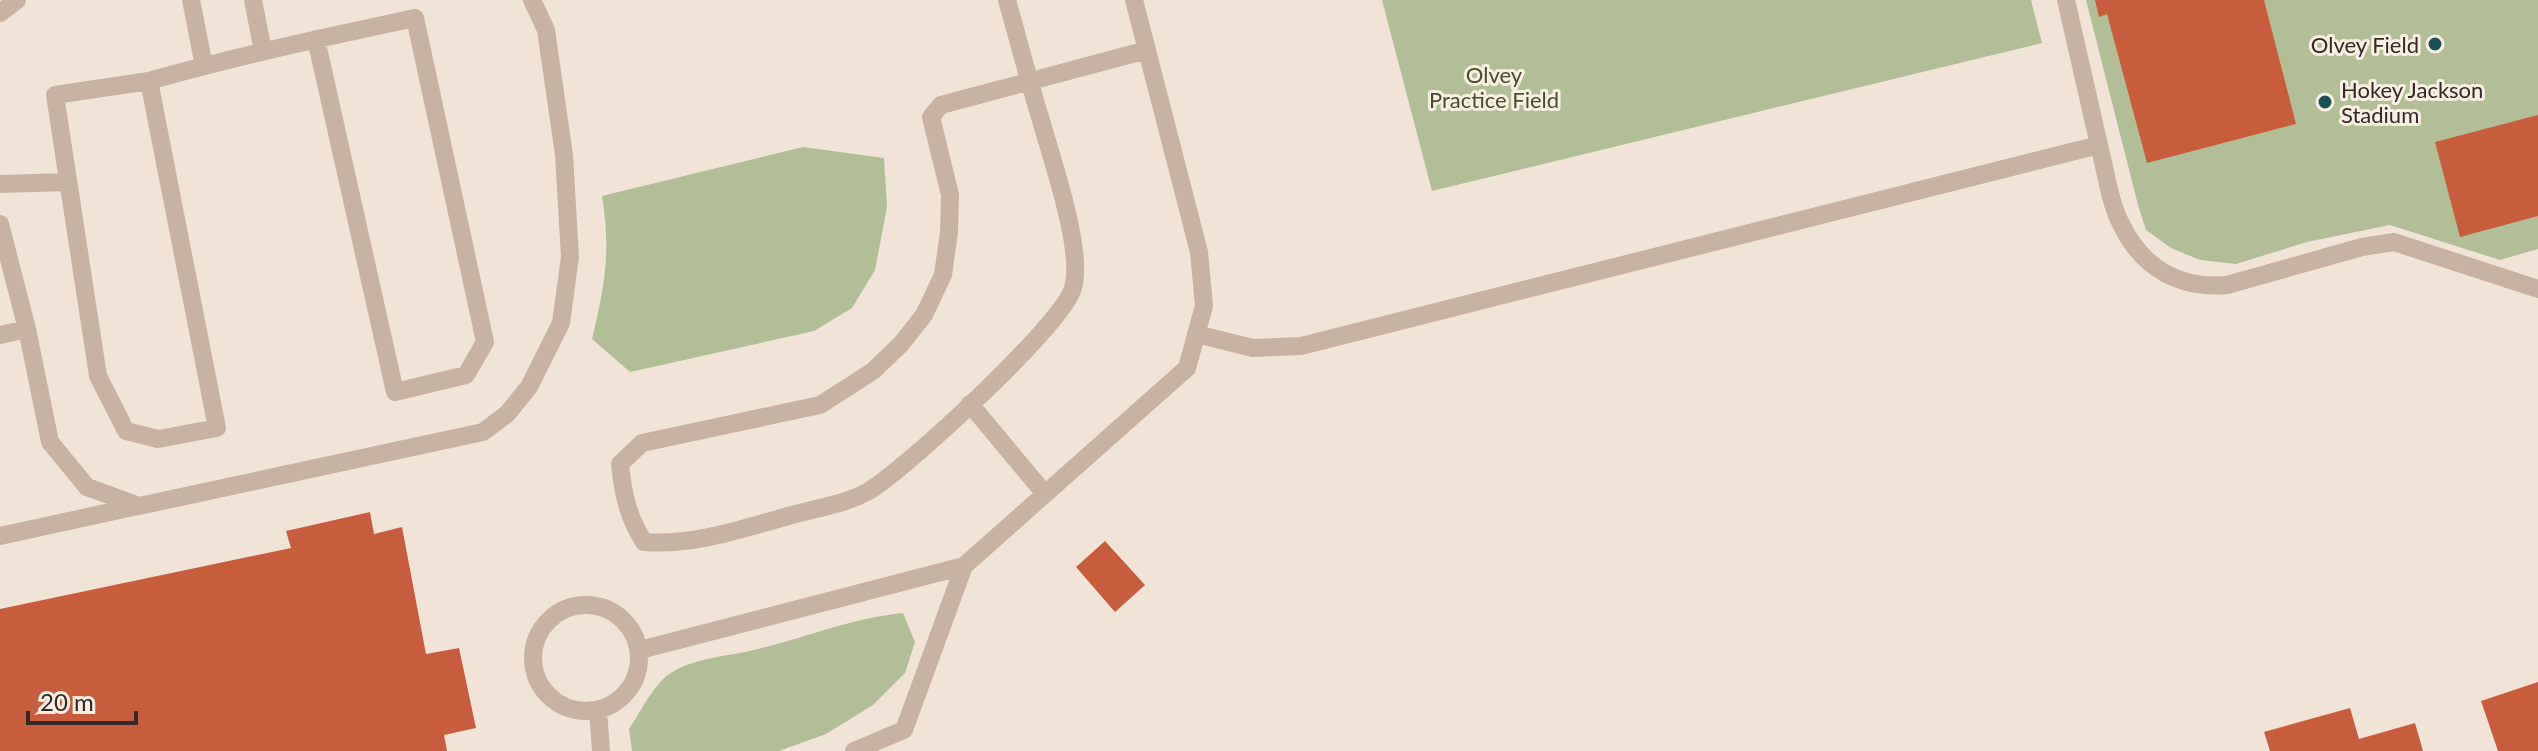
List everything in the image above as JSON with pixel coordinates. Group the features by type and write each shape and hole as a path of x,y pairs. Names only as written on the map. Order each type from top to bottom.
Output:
{"lane":[{"path":"0,13 17,0"},
{"path":"191,0 204,66"},
{"path":"253,0 263,51"},
{"path":"0,536 483,432 507,414 529,387 561,323 570,257 564,155 546,30 532,0"},
{"path":"1007,0 1029,82 1074,248 1073,289 1040,336 930,441 869,491 696,541 665,544 644,542 632,523 623,493 620,464 642,443 820,405 873,371 901,344 924,315 943,275 949,232 950,195 931,117 941,105 1029,82 1147,50"},
{"path":"640,650 964,566 1187,368 1204,306 1199,252 1134,0"},
{"path":"2066,0 2119,222 2133,247 2176,281 2205,287 2227,285 2362,247 2394,242 2538,289"},
{"path":"149,81 217,428 158,439 126,431 98,376 55,95 149,81 263,51 316,39 415,18 485,342 466,375 395,392 316,39"},
{"path":"1196,334 1253,348 1301,346 2099,145"},
{"path":"0,184 68,182"},
{"path":"0,224 27,329 50,442 87,487 139,506"},
{"path":"0,335 27,329"},
{"path":"970,404 1045,494"},
{"path":"854,751 904,730 964,566"},
{"path":"575,604 604,606 629,623 640,650 637,677 622,698 598,710 577,711 557,703 542,689 533,669 532,648 540,628 555,612 575,604"},
{"path":"598,710 601,751"}],"green space":[{"name":"Olvey Practice Field","path":"1382,0 2031,0 2042,43 1432,191"},
{"name":"Hokey Jackson Stadium","path":"2086,0 2538,0 2538,249 2500,260 2390,225 2307,242 2236,264 2200,260 2171,248 2146,230"},
{"path":"803,147 884,158 887,207 875,270 852,308 814,331 630,372 592,339 605,268 606,234 602,196"},
{"path":"903,613 915,642 905,673 873,705 826,734 779,751 632,751 629,729 654,689 674,671 704,660 758,649 830,628"}],"building":[{"path":"2095,0 2264,0 2296,124 2147,163 2107,14 2099,17"},
{"path":"2538,115 2538,216 2460,237 2435,142"},
{"path":"370,512 374,534 402,527 426,654 459,648 476,728 444,735 447,751 0,751 0,609 291,548 286,531"},
{"path":"1105,541 1145,585 1115,612 1076,567"},
{"path":"2538,682 2538,751 2498,751 2481,701"},
{"path":"2350,708 2359,739 2415,723 2423,751 2270,751 2264,732"}],"place":[{"name":"Olvey Field","path":"2435,44"},
{"name":"Hokey Jackson Stadium","path":"2325,102"}]}
